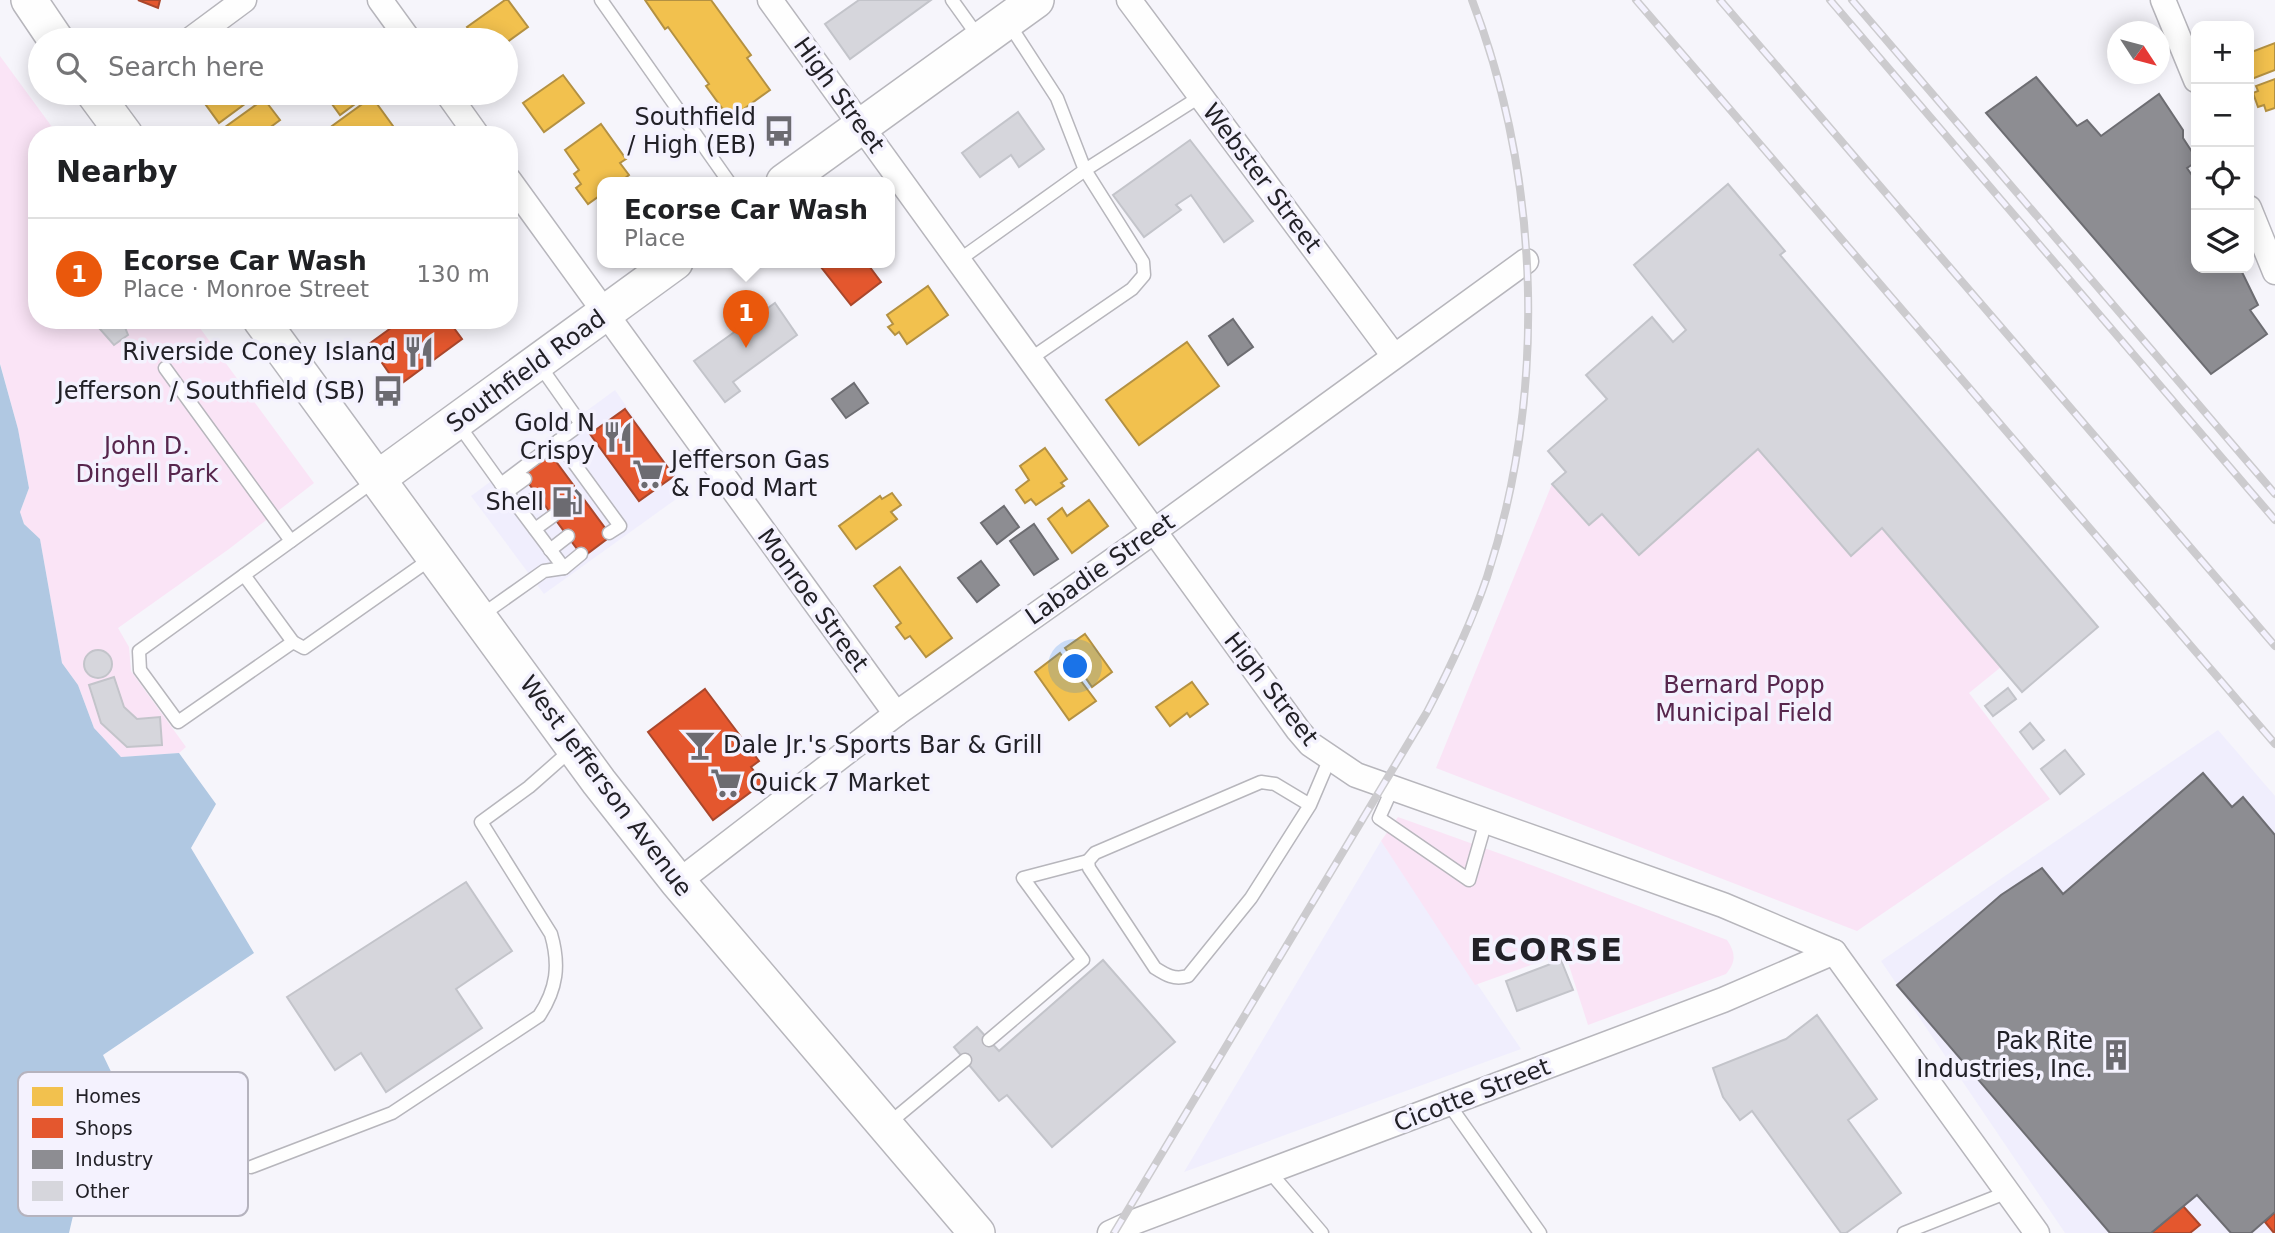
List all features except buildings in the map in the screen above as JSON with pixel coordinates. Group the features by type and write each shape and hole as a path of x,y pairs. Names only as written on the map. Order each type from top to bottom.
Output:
{"main road":[{"path":"29,0 48,28"},
{"path":"791,177 1036,0"},
{"path":"110,105 120,126"},
{"name":"Southfield Road","path":"377,479 667,268"},
{"name":"West Jefferson Avenue","path":"268,329 574,747 678,882 977,1233"}],"street":[{"path":"206,28 244,0"},
{"path":"380,0 400,28"},
{"name":"High Street","path":"770,0 1153,533 1310,744 1356,775 1723,905 1833,952"},
{"name":"Webster Street","path":"1129,0 1394,356"},
{"path":"2164,0 2191,67"},
{"path":"456,105 471,126"},
{"name":"Monroe Street","path":"518,192 896,714"},
{"path":"2250,210 2275,272"},
{"name":"Labadie Street","path":"678,882 896,714 1153,533 1526,261"},
{"path":"1833,952 2037,1233"},
{"name":"Cicotte Street","path":"1110,1233 1723,1000 1833,952"}],"lane":[{"path":"601,0 725,177"},
{"path":"951,0 993,30 1057,98 1084,170 1143,262 1144,275 1132,289 1030,359"},
{"path":"959,260 1084,170 1201,96"},
{"path":"538,362 581,424 554,458"},
{"path":"165,369 290,541"},
{"path":"456,422 564,568"},
{"path":"562,446 578,467 587,491 602,512 620,526 610,533"},
{"path":"504,488 562,446"},
{"path":"566,475 578,467"},
{"path":"293,642 178,722 140,670 139,651 377,479"},
{"path":"504,488 526,479"},
{"path":"520,509 538,496"},
{"path":"535,529 553,516"},
{"path":"550,550 568,536"},
{"path":"479,618 544,571 564,568 581,554"},
{"path":"244,575 293,642 304,648 435,555"},
{"path":"251,1167 392,1113 539,1016 550,1000 556,979 556,954 551,933 481,822 529,787 574,747"},
{"path":"1088,861 1089,868 1154,968 1179,979 1188,976 1251,898 1310,805 1323,780 1330,758"},
{"path":"989,1040 1083,960 1023,878 1088,861 1095,853 1261,782 1275,784 1310,805"},
{"path":"1393,787 1378,818 1469,880 1486,821"},
{"path":"885,1127 965,1060"},
{"path":"1448,1103 1540,1233"},
{"path":"1269,1171 1321,1233"},
{"path":"1904,1233 2008,1192"}],"shaded area":[{"path":"615,390 686,492 544,594 471,496"},
{"name":"Pak Rite Industries, Inc.","path":"2218,730 2275,796 2275,1233 2065,1233 1881,961"},
{"path":"1381,841 1521,1049 1184,1172"}],"green space":[{"name":"John D. Dingell Park","path":"0,56 28,94 28,105 36,105 51,126 28,126 28,329 201,329 314,483 229,549 118,628 129,647 131,671 186,747 179,753 121,757 94,728 78,685 62,663 40,539 24,524 20,512 29,488 18,429 0,363"},
{"name":"Bernard Popp Municipal Field","path":"1758,449 1851,556 1882,528 2001,667 1969,693 2050,799 1857,931 1436,768 1552,484 1588,525 1602,514 1639,555"},
{"path":"1398,817 1727,940 1733,953 1732,965 1726,974 1588,1025 1565,953 1475,985 1381,841"}],"water":[{"path":"0,364 18,429 29,488 20,512 24,524 40,539 62,663 78,685 94,728 121,757 179,753 216,804 191,848 254,953 103,1055 111,1072 18,1072 18,1216 73,1216 69,1233 0,1233"}],"railway":[{"path":"1114,1233 1427,712 1460,646 1487,577 1506,507 1520,435 1527,361 1528,287 1523,213 1512,140 1495,69 1472,0"},
{"path":"1636,0 2275,744"},
{"path":"1720,0 2275,646"},
{"path":"1830,0 2275,520"},
{"path":"1852,0 2275,494"}],"place":[{"name":"Southfield / High (EB)","path":"779,131"},
{"name":"Ecorse Car Wash","path":"746,348"},
{"name":"Riverside Coney Island","path":"419,352"},
{"name":"Jefferson / Southfield (SB)","path":"388,391"},
{"name":"Gold N Crispy","path":"618,437"},
{"name":"Jefferson Gas & Food Mart","path":"648,474"},
{"name":"Shell","path":"567,502"},
{"name":"Dale Jr.'s Sports Bar & Grill","path":"700,745"},
{"name":"Quick 7 Market","path":"726,783"},
{"name":"Pak Rite Industries, Inc.","path":"2116,1055"}],"district":[{"name":"ECORSE","path":"1547,950"}]}
